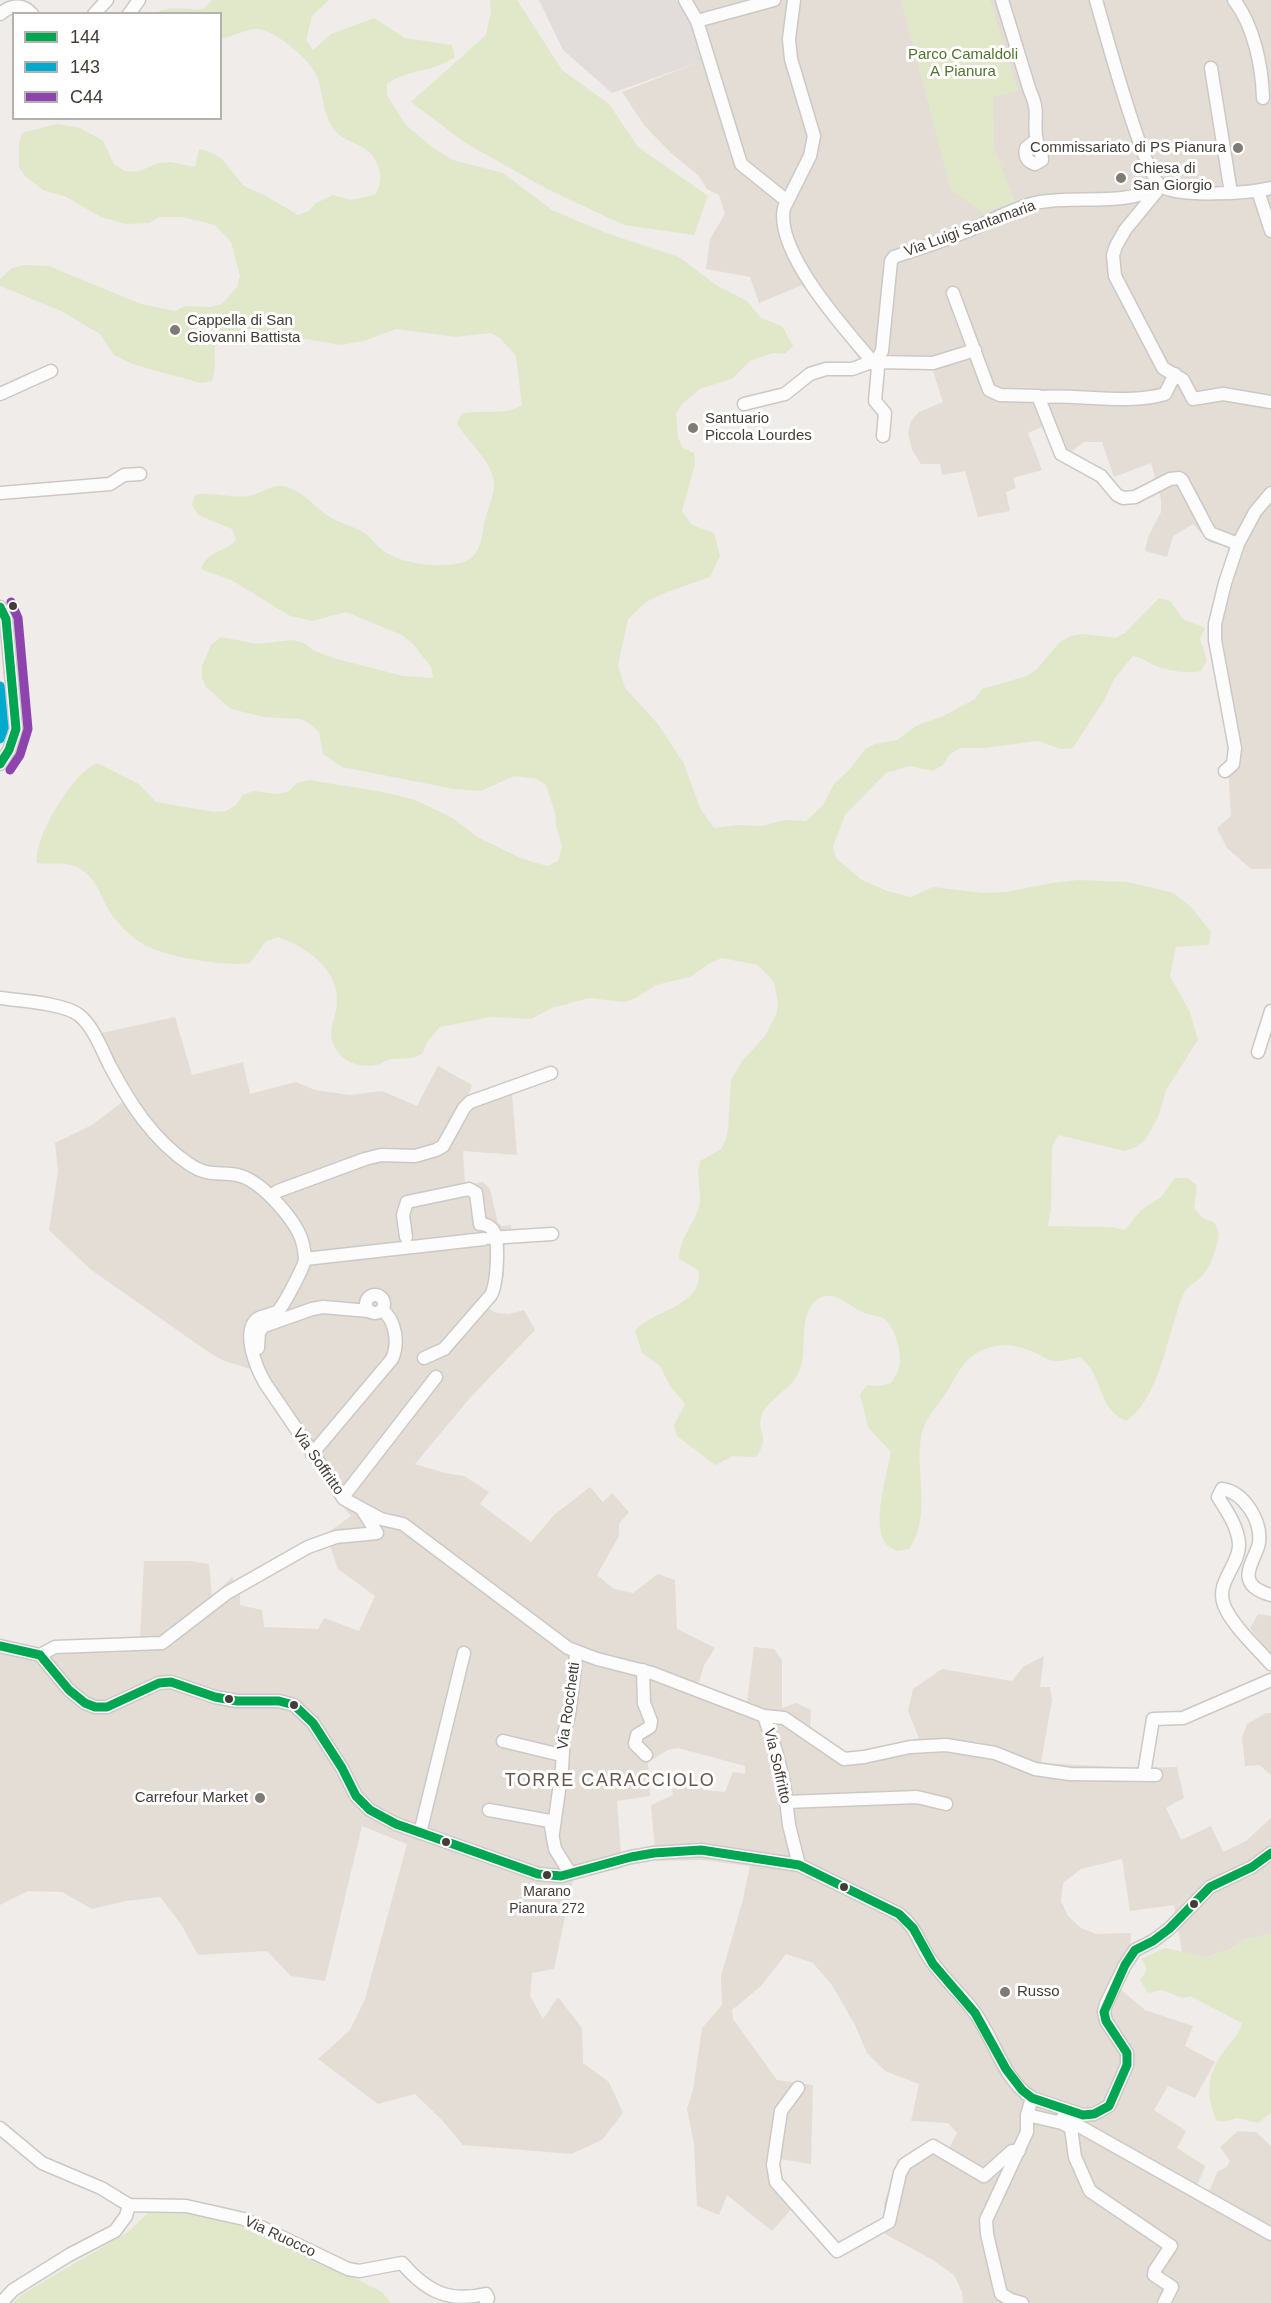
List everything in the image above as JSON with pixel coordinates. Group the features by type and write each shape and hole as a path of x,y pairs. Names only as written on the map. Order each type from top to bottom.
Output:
{"street":[{"path":"96,12 108,0"},
{"path":"685,0 697,21 741,164 787,201"},
{"path":"697,21 774,0"},
{"path":"794,0 789,39 791,59 814,136 810,156 787,201 783,215 785,228 804,276 879,369 875,402 885,413 883,436"},
{"path":"1002,0 1030,91 1036,103 1036,140"},
{"path":"1096,0 1112,57 1148,163 1153,177 1161,186 1177,191 1231,193 1271,188"},
{"path":"1234,0 1244,16 1252,39 1259,65 1263,98"},
{"path":"0,14 5,9 20,5 29,12"},
{"path":"1211,68 1231,193"},
{"path":"1161,186 1132,221 1116,246 1113,255 1116,281 1163,368 1183,380 1193,399 1224,394 1271,402"},
{"name":"Via Luigi Santamaria","path":"873,362 882,351 893,258 971,230 1033,204 1047,201 1078,201 1141,195 1161,186"},
{"path":"1258,191 1271,231"},
{"path":"953,293 987,387 991,392 1000,395 1039,397 1151,397 1167,392 1175,374"},
{"path":"744,404 785,394 810,374 826,369 852,369 873,362 933,363 975,350"},
{"path":"0,394 51,371"},
{"path":"1039,397 1061,454 1101,476 1117,495 1123,498 1135,497 1170,479 1182,480 1210,533 1238,544"},
{"path":"0,493 110,484 124,475 140,474"},
{"path":"1225,771 1233,764 1235,748 1214,633 1216,617 1238,544 1256,512 1271,494"},
{"path":"0,607 6,619 16,729 9,750 0,764"},
{"path":"0,998 67,1009 80,1016 93,1035 123,1092 160,1139 188,1164 208,1174 241,1176 271,1196 300,1235 305,1259 490,1238 552,1234"},
{"path":"1258,1052 1271,1011"},
{"path":"271,1196 278,1191 365,1159 381,1155 415,1156 436,1150 443,1146 464,1108 470,1102 551,1073"},
{"path":"406,1237 403,1215 407,1202 469,1189 476,1193 480,1224 492,1229 490,1238 496,1279 491,1295 444,1349 424,1358"},
{"name":"Via Soffritto","path":"305,1259 283,1306 275,1312 258,1318 252,1326 252,1352 265,1383 343,1497 381,1519 404,1524 568,1648 597,1659 644,1670 764,1716 776,1752 789,1825 799,1865"},
{"path":"252,1352 258,1350 259,1332 264,1326 323,1307 369,1311 366,1306 367,1300 375,1295 383,1299 382,1310 390,1316 394,1327 395,1353 312,1454"},
{"path":"343,1497 436,1377"},
{"path":"1271,1595 1252,1586 1249,1579 1249,1570 1259,1540 1257,1523 1248,1505 1232,1491 1222,1489 1218,1497 1237,1532 1239,1545 1221,1592 1224,1605 1271,1664"},
{"path":"40,1655 55,1647 162,1643 227,1593 308,1547 336,1537 377,1533 362,1510"},
{"path":"0,1646 40,1655 69,1690 95,1707 107,1707 159,1683 171,1682 215,1697 237,1701 279,1701 294,1705 313,1723 342,1768 360,1802 370,1810 396,1824 538,1874 553,1876 631,1857 700,1850 799,1865 907,1920 915,1929 926,1954 936,1968 975,2013 1015,2082 1044,2107 1084,2127 1271,2234"},
{"name":"Via Rocchetti","path":"570,1873 552,1842 562,1769 561,1755 569,1714 576,1651"},
{"path":"420,1833 464,1653"},
{"path":"644,1670 644,1702 651,1721 650,1727 637,1735 635,1744 646,1755"},
{"path":"764,1716 784,1718 844,1759 910,1747 946,1745 995,1753 1035,1769 1070,1774 1150,1775 1153,1719 1183,1718 1271,1680"},
{"path":"503,1741 561,1755"},
{"path":"786,1802 917,1797 946,1804"},
{"path":"489,1810 550,1821 553,1833"},
{"path":"1035,2099 1083,2115 1094,2114 1109,2106 1126,2065 1127,2053 1106,2021 1104,2012 1125,1965 1135,1950 1153,1941 1169,1929 1210,1887 1252,1868 1271,1853"},
{"path":"798,2088 782,2112 773,2165 776,2182 837,2251 889,2222 900,2173 905,2164 933,2146 984,2176 1012,2151 1019,2151"},
{"path":"1022,2303 1001,2294 987,2234 986,2220 1027,2132 1027,2115 1035,2099"},
{"path":"1027,2115 1062,2123 1071,2128 1075,2157 1090,2191 1171,2246 1154,2275 1172,2288 1164,2303"},
{"path":"0,2128 42,2163 101,2188 129,2205 126,2216 115,2230 13,2290 1,2303"},
{"name":"Via Ruocco","path":"129,2205 186,2206 244,2219 348,2269 359,2271 402,2263 416,2280 438,2294 474,2297 486,2294 488,2298 486,2303"}],"shaded area":[{"path":"539,0 676,0 687,12 702,61 612,93 563,50"},
{"path":"677,0 1271,0 1271,869 1251,869 1227,848 1217,828 1231,816 1229,781 1231,759 1225,719 1221,712 1212,645 1232,548 1209,542 1193,524 1173,536 1167,557 1145,551 1148,537 1161,512 1161,499 1151,463 1114,477 1102,442 1084,442 1056,460 1044,426 1028,433 1042,470 1013,478 1016,488 1006,492 1010,511 978,517 965,471 942,475 940,464 921,464 912,450 908,433 911,421 919,412 943,402 932,368 868,370 802,285 759,303 750,277 706,269 710,239 725,214 719,195 707,189 698,175 671,153 644,125 622,92 702,61 696,33 687,12"},
{"path":"175,1017 192,1075 243,1062 250,1094 296,1082 315,1090 350,1095 382,1091 417,1106 438,1066 472,1085 468,1097 511,1082 517,1155 463,1151 465,1184 483,1182 490,1189 498,1223 502,1226 511,1225 513,1239 508,1241 501,1252 500,1269 504,1270 504,1277 486,1307 496,1313 509,1314 524,1310 535,1330 469,1399 415,1464 464,1476 489,1492 480,1504 531,1542 554,1515 590,1487 603,1502 612,1493 629,1512 619,1524 619,1536 597,1575 614,1589 633,1593 658,1574 675,1580 677,1629 715,1648 704,1665 698,1686 747,1702 754,1647 774,1649 782,1660 782,1708 796,1703 811,1710 810,1727 844,1752 861,1754 919,1738 908,1711 913,1689 942,1669 1012,1681 1023,1667 1044,1656 1040,1687 1050,1687 1052,1700 1041,1763 1140,1768 1177,1767 1184,1798 1166,1808 1181,1840 1211,1826 1223,1852 1246,1841 1271,1818 1271,1934 1243,1940 1231,1949 1207,1957 1182,1952 1174,1905 1130,1911 1122,1859 1081,1869 1063,1883 1061,1901 1068,1916 1081,1928 1096,1934 1131,1933 1128,1972 1120,1989 1145,2010 1193,2026 1185,2046 1215,2062 1195,2098 1168,2086 1154,2110 1186,2131 1177,2148 1205,2166 1197,2186 1210,2190 1217,2172 1227,2167 1230,2161 1220,2147 1238,2131 1256,2132 1271,2146 1271,2303 963,2303 962,2292 954,2275 933,2260 885,2234 884,2203 898,2160 931,2140 948,2150 957,2133 948,2123 911,2121 919,2084 885,2071 867,2053 855,2025 832,1985 813,1963 786,1954 761,1986 732,2010 733,2019 777,2080 813,2085 811,2164 780,2159 777,2163 785,2184 798,2202 772,2231 727,2195 719,2215 697,2206 694,2144 687,2109 693,2090 702,2028 722,2005 721,1976 750,1866 701,1860 656,1861 651,1805 673,1795 672,1789 699,1781 703,1790 725,1792 733,1772 745,1774 745,1766 678,1748 668,1750 648,1762 650,1796 617,1801 622,1868 573,1879 554,1969 532,1973 530,1996 543,2019 558,1997 582,2028 583,2063 609,2082 623,2113 602,2140 571,2154 463,2145 415,2094 378,2104 318,2059 350,2030 365,1999 407,1844 362,1826 325,1981 291,1976 267,1951 198,1955 181,1924 160,1897 126,1901 92,1909 62,1892 28,1891 0,1905 0,1640 38,1648 58,1641 140,1640 144,1561 189,1561 209,1564 212,1597 232,1577 240,1591 240,1605 262,1610 264,1627 318,1629 324,1618 359,1631 375,1596 338,1569 326,1534 351,1516 330,1492 253,1370 222,1360 207,1351 90,1269 49,1230 58,1171 55,1143 92,1125 125,1100 88,1036"},
{"path":"1258,1614 1271,1616 1271,1655 1250,1628"},
{"path":"1266,1713 1271,1713 1271,1775 1259,1765 1245,1766 1242,1737 1247,1724"}],"green space":[{"path":"212,0 329,0 312,16 306,40 313,50 331,34 374,18 405,38 452,45 455,57 447,62 403,76 387,84 387,95 405,124 432,147 453,160 503,173 552,210 606,233 679,257 716,285 747,301 761,318 782,326 793,346 785,354 773,353 750,361 733,378 700,389 682,404 676,414 678,438 683,448 694,453 695,464 682,511 692,525 714,533 720,556 710,577 646,602 628,619 618,665 625,688 658,724 684,764 700,808 714,828 738,825 761,826 785,820 806,821 823,805 834,784 851,768 865,749 875,744 897,740 916,726 943,716 975,699 982,689 1027,676 1037,669 1060,642 1070,636 1083,634 1116,638 1126,632 1159,598 1170,601 1183,619 1205,628 1200,639 1207,660 1201,671 1184,672 1167,669 1133,656 1114,679 1105,699 1073,748 1061,749 1038,741 984,748 960,748 949,755 943,765 933,771 910,766 886,773 845,815 833,847 836,858 862,880 887,891 911,897 933,887 983,893 1006,892 1078,880 1127,882 1174,893 1192,908 1211,932 1209,945 1176,947 1170,976 1190,1012 1198,1040 1166,1090 1159,1115 1145,1140 1125,1151 1058,1135 1052,1147 1051,1209 1048,1226 1112,1227 1125,1230 1141,1210 1161,1197 1175,1178 1187,1178 1197,1185 1194,1208 1203,1218 1214,1222 1219,1233 1209,1267 1186,1289 1183,1295 1162,1363 1147,1398 1126,1421 1109,1408 1093,1373 1080,1357 1053,1361 1008,1345 980,1351 960,1370 928,1418 923,1430 920,1451 920,1523 909,1549 897,1551 887,1545 882,1535 881,1499 891,1452 868,1427 860,1394 867,1385 879,1386 891,1383 899,1368 898,1344 886,1320 863,1312 834,1297 823,1296 818,1299 807,1313 802,1361 797,1376 762,1414 760,1425 763,1444 761,1450 756,1457 733,1456 715,1465 677,1436 674,1425 685,1404 670,1386 660,1366 642,1353 635,1331 686,1299 694,1292 698,1282 698,1270 679,1259 681,1245 699,1207 700,1161 721,1149 728,1128 731,1080 742,1061 765,1036 776,1015 778,1004 774,982 758,965 722,958 710,963 690,977 656,985 625,1002 589,998 552,1008 531,1019 491,1017 440,1027 427,1042 423,1053 415,1057 391,1059 373,1066 365,1066 344,1058 335,1047 331,1031 337,1004 333,980 319,961 300,947 278,937 266,941 250,963 239,964 197,960 168,954 142,944 122,927 111,913 93,881 82,870 65,864 37,863 42,837 57,807 77,779 97,763 139,784 156,802 214,812 226,811 236,805 243,795 254,791 278,794 289,791 297,783 309,780 383,792 415,800 453,818 477,837 523,859 547,866 558,861 562,847 546,785 537,779 514,776 481,791 454,789 342,767 323,754 319,732 310,724 300,719 264,717 231,709 206,687 202,677 202,666 211,645 221,637 257,644 293,640 337,659 403,676 433,678 431,667 413,644 402,635 346,612 312,621 290,616 233,581 201,569 208,558 236,540 232,529 198,515 192,505 195,495 249,496 272,487 282,486 297,491 329,516 365,533 382,550 399,559 438,565 455,564 468,560 480,545 494,484 488,466 457,424 461,414 508,411 522,405 516,356 500,338 490,333 456,337 396,329 363,341 341,345 283,335 225,337 215,346 215,368 212,381 201,383 135,365 114,355 100,334 61,311 0,286 0,279 12,268 24,265 49,266 141,304 175,311 185,306 210,307 222,304 237,287 240,276 231,242 215,225 182,217 159,217 149,223 125,224 101,217 66,197 43,190 25,176 19,167 19,144 22,133 57,124 80,128 103,141 114,164 125,171 137,172 159,163 171,162 195,167 199,149 210,152 221,158 244,186 298,215 309,211 316,203 333,195 351,200 375,195 380,179 375,160 365,149 345,139 333,128 327,117 315,72 283,40 264,30 256,29 222,39 222,12 157,12 173,8 204,9"},
{"path":"490,0 517,0 562,70 609,104 638,147 708,196 694,235 624,225 547,189 464,142 411,102 486,35 491,11"},
{"name":"Parco Camaldoli A Pianura","path":"901,0 990,0 1018,91 993,97 994,148 1015,202 983,213 951,190"},
{"path":"1271,1934 1271,2113 1258,2123 1237,2118 1223,2122 1216,2120 1212,2109 1210,2081 1216,2064 1238,2033 1242,2023 1190,1996 1183,1998 1162,1990 1148,1993 1140,1980 1146,1970 1141,1959 1165,1948 1207,1957 1231,1949 1243,1940"},
{"path":"149,2212 182,2213 224,2219 302,2252 382,2292 391,2303 13,2303 21,2295 128,2232"}],"transit line":[{"name":"C44","path":"10,770 20,755 28,729 18,618 11,602"},
{"name":"144","path":"0,607 6,619 16,729 9,750 0,764"},
{"name":"143","path":"0,686 4,728 0,739"},
{"name":"144","path":"0,1646 40,1655 69,1690 85,1703 95,1707 107,1707 159,1683 171,1682 215,1697 237,1701 279,1701 294,1705 313,1723 342,1768 356,1796 370,1810 396,1824 538,1874 561,1876 631,1857 701,1850 799,1865 899,1914 913,1928 933,1964 975,2013 1006,2069 1022,2090 1032,2098 1083,2115 1094,2114 1109,2106 1127,2065 1127,2053 1106,2021 1104,2012 1125,1965 1135,1950 1153,1941 1169,1929 1210,1887 1252,1867 1271,1853"}],"place":[{"name":"Commissariato di PS Pianura","path":"1238,148"},
{"name":"Chiesa di San Giorgio","path":"1121,178"},
{"name":"Cappella di San Giovanni Battista","path":"175,330"},
{"name":"Santuario Piccola Lourdes","path":"693,428"},
{"name":"Carrefour Market","path":"260,1798"},
{"name":"Marano Pianura 272","path":"547,1875"},
{"name":"Russo","path":"1005,1992"}],"district":[{"name":"TORRE CARACCIOLO","path":"610,1781"}]}
